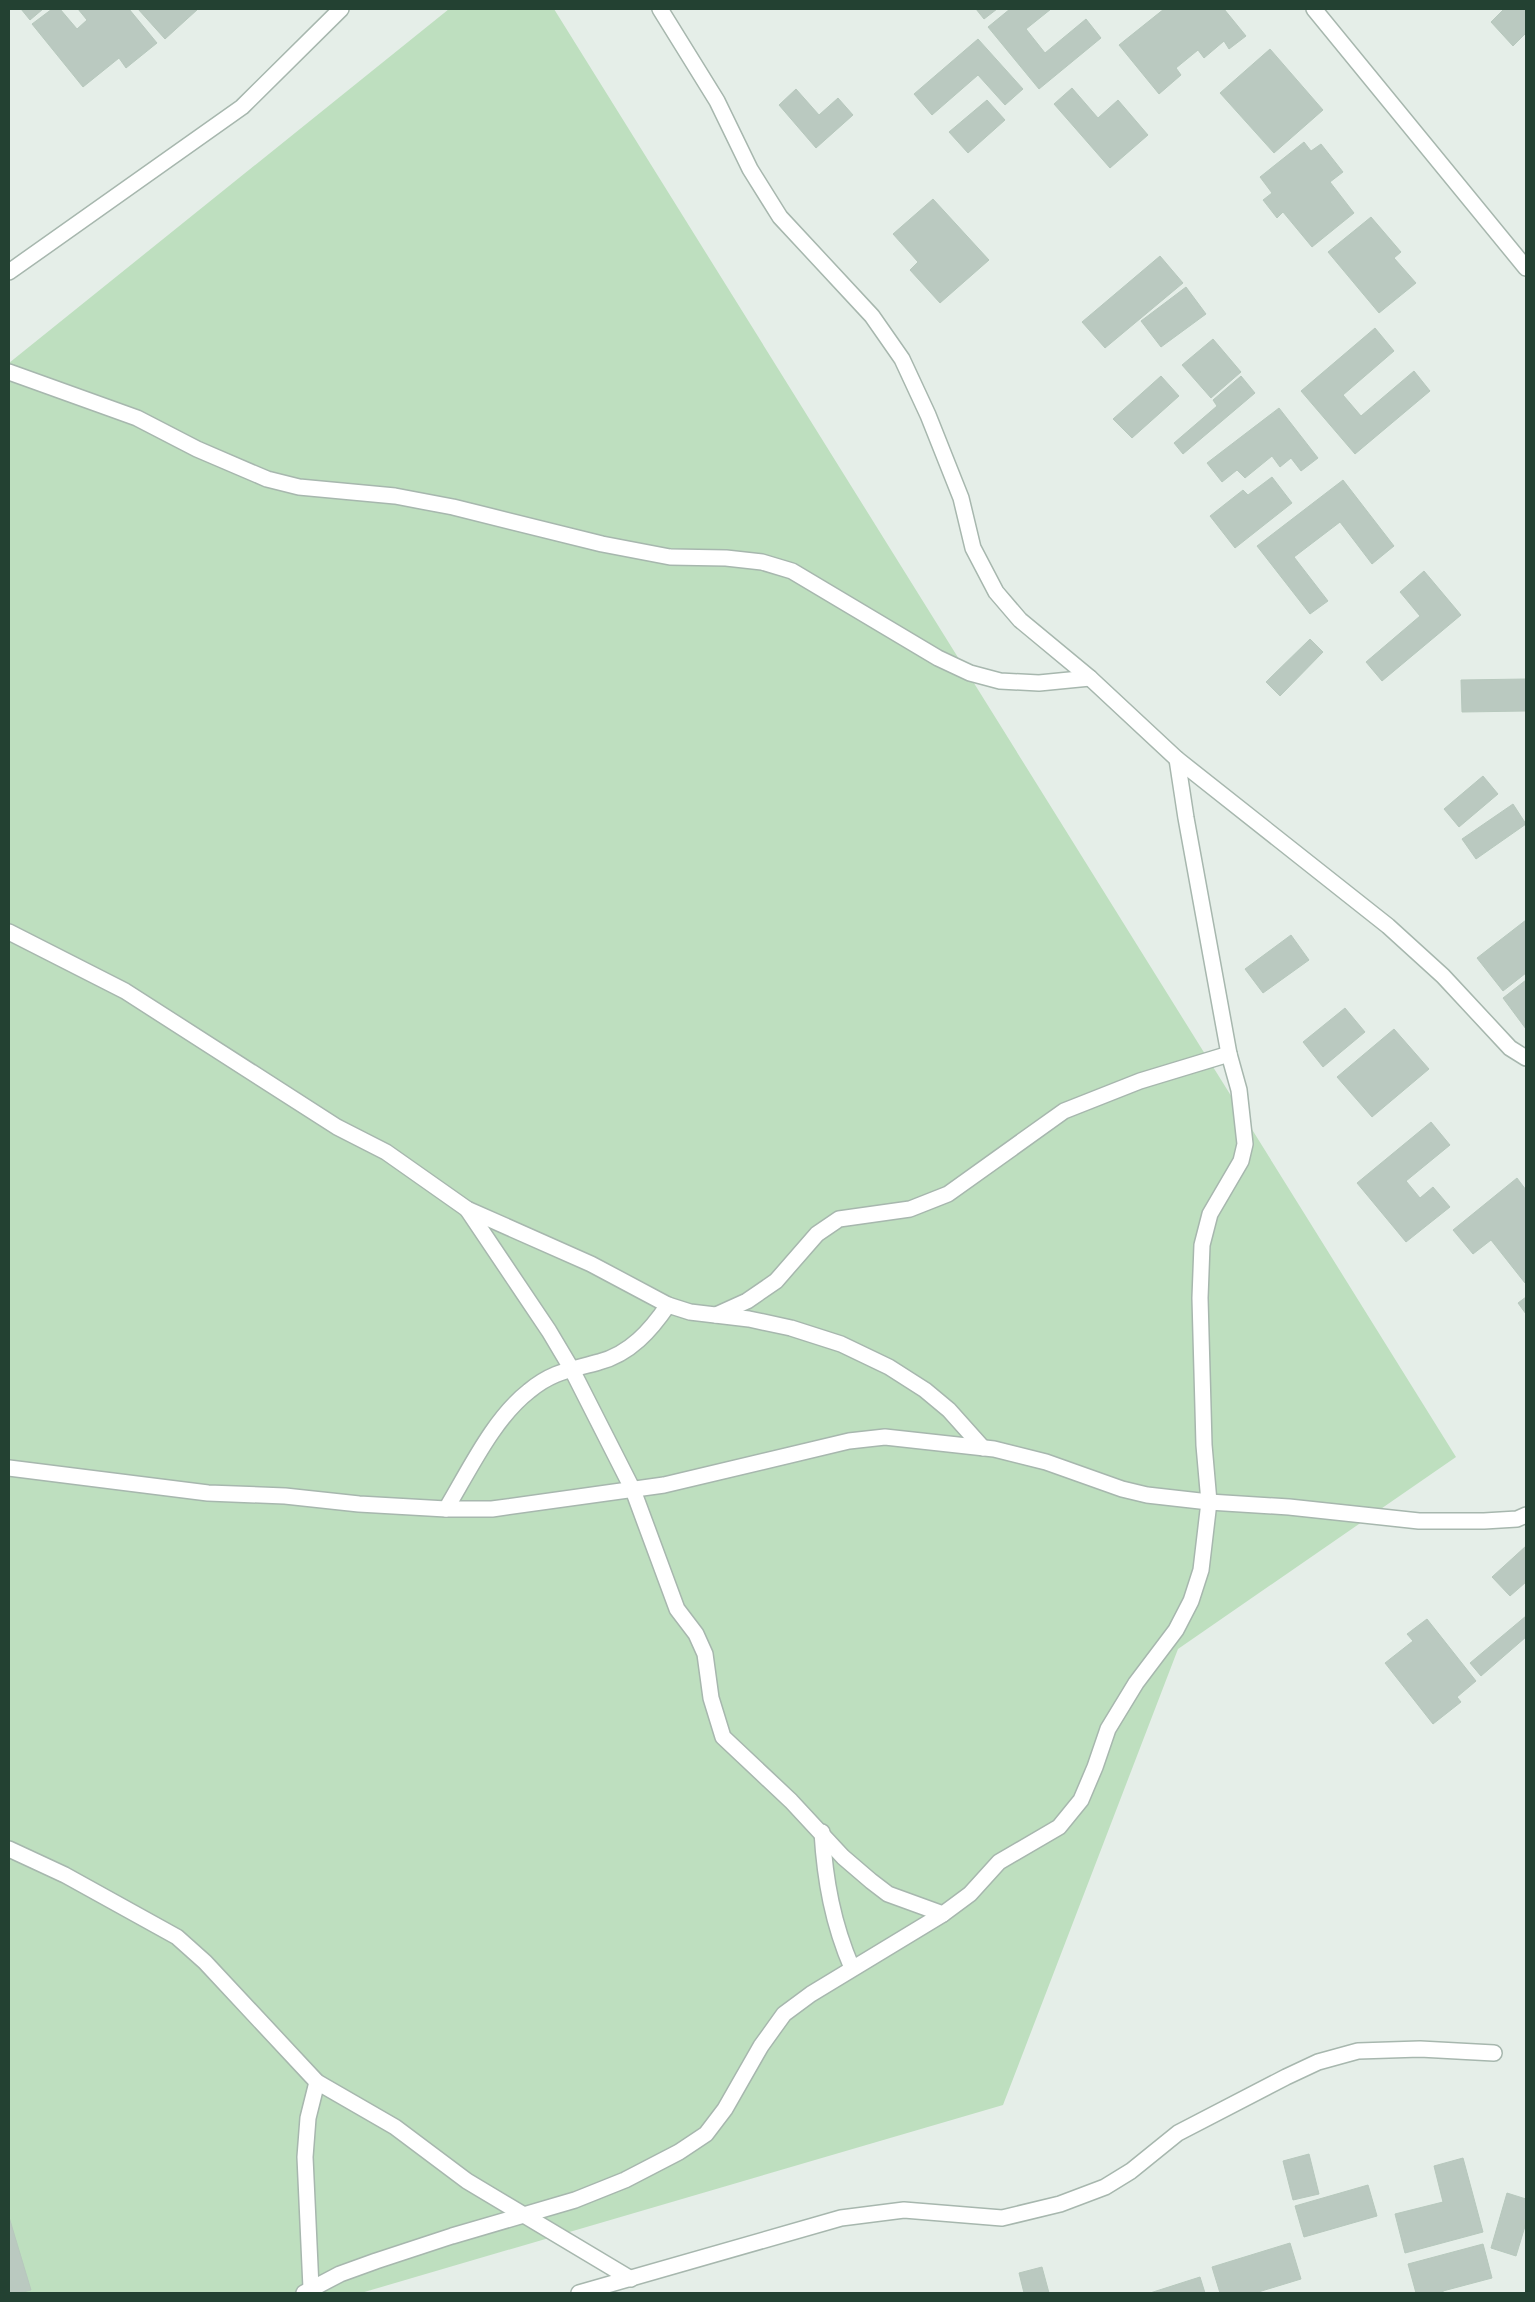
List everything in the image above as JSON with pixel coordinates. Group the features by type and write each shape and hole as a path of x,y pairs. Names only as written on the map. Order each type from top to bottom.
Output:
{"street":[{"path":"9,272 242,107 341,9"},
{"path":"660,9 717,100 750,169 780,217 872,316 902,359 928,415 961,498 973,548 996,592 1020,620 1090,678 1177,759 1388,926 1443,976 1510,1048 1526,1058"},
{"path":"1314,9 1526,268"},
{"path":"9,372 137,418 197,449 267,479 299,487 395,496 453,507 602,544 670,557 726,558 762,562 792,571 938,658 970,673 1000,681 1039,683 1090,678"},
{"path":"317,2082 308,2118 304,2157 308,2291 340,2274 392,2256 452,2236 575,2200 625,2180 679,2152 706,2134 725,2110 761,2046 784,2014 810,1994 944,1914 970,1894 998,1862 1059,1826 1080,1800 1095,1767 1108,1729 1136,1683 1176,1630 1190,1601 1201,1570 1209,1502 1204,1445 1200,1298 1202,1245 1210,1214 1241,1161 1245,1144 1239,1090 1229,1054 1177,759"},
{"path":"9,932 125,991 337,1127 386,1152 467,1209 591,1264 668,1305 690,1312 749,1319 791,1328 840,1344 888,1367 926,1390 949,1410 983,1448"},
{"path":"714,1316 747,1301 776,1281 817,1234 839,1219 910,1209 948,1194 1064,1111 1140,1081 1229,1054"},
{"path":"467,1209 550,1331 633,1490 677,1608 696,1634 705,1654 711,1698 722,1736 822,1832 843,1857 888,1894 944,1914"},
{"path":"446,1509 508,1410 529,1390 571,1368 600,1362 631,1346 652,1328 668,1305"},
{"path":"9,1468 208,1493 285,1496 359,1504 446,1509 492,1509 633,1490 723,1473 849,1441 885,1438 983,1448 1046,1462 1122,1489 1148,1495 1209,1502 1289,1507 1419,1521 1484,1521 1517,1518 1526,1515"},
{"path":"822,1832 824,1867 830,1908 838,1935 852,1968"},
{"path":"9,1849 65,1875 177,1937 205,1962 317,2082 395,2127 468,2181 631,2279"},
{"path":"579,2293 840,2218 904,2210 1002,2218 1060,2204 1105,2187 1131,2171 1178,2133 1286,2076 1318,2062 1358,2051 1420,2049 1494,2053"}],"green space":[{"path":"449,9 554,9 1456,1457 1178,1649 1003,2105 361,2293 9,2293 9,363"}],"building":[{"path":"21,9 43,9 30,20"},
{"path":"52,9 60,9 77,29 87,20 78,9 129,9 157,43 126,68 119,58 83,87 32,24"},
{"path":"138,9 198,9 165,39"},
{"path":"976,9 997,9 984,19"},
{"path":"1010,9 1051,9 1026,29 1045,53 1086,19 1101,38 1039,89 988,27"},
{"path":"1164,9 1224,9 1246,36 1229,49 1224,41 1204,58 1198,50 1176,68 1181,75 1159,94 1119,45"},
{"path":"1504,9 1526,9 1526,33 1513,46 1491,22"},
{"path":"978,39 1023,89 1005,105 978,75 932,115 914,94"},
{"path":"1270,49 1323,110 1274,153 1220,93"},
{"path":"1072,88 1098,118 1118,100 1148,135 1110,168 1054,104"},
{"path":"796,89 819,115 838,98 853,115 816,148 779,105"},
{"path":"987,100 1005,120 968,153 949,132"},
{"path":"1304,142 1311,151 1321,144 1343,172 1330,182 1354,213 1312,247 1283,212 1277,218 1263,200 1272,193 1260,177"},
{"path":"933,199 989,260 940,303 910,270 918,262 893,234"},
{"path":"1371,217 1401,252 1394,258 1416,283 1379,313 1328,252"},
{"path":"1160,256 1183,283 1105,348 1082,322"},
{"path":"1186,287 1206,314 1161,347 1141,321"},
{"path":"1375,328 1394,351 1343,395 1361,416 1414,371 1430,391 1355,454 1301,391"},
{"path":"1213,339 1241,372 1211,398 1182,365"},
{"path":"1161,376 1179,396 1132,438 1113,419"},
{"path":"1241,376 1255,393 1183,454 1174,443 1217,406 1213,400"},
{"path":"1279,408 1318,458 1301,471 1291,458 1280,467 1272,456 1245,478 1237,470 1222,482 1207,463"},
{"path":"1272,477 1292,503 1235,548 1210,516 1243,490 1248,495"},
{"path":"1343,480 1394,546 1372,564 1340,522 1294,557 1328,601 1310,614 1257,546"},
{"path":"1424,571 1461,615 1382,681 1366,662 1420,616 1400,592"},
{"path":"1310,639 1323,652 1280,696 1266,682"},
{"path":"1526,679 1526,711 1462,712 1461,680"},
{"path":"1483,776 1498,794 1459,827 1444,809"},
{"path":"1513,804 1526,824 1476,859 1462,839"},
{"path":"1526,920 1526,973 1503,991 1477,958"},
{"path":"1291,935 1309,960 1263,993 1245,969"},
{"path":"1526,980 1526,1029 1503,998"},
{"path":"1345,1008 1365,1032 1323,1067 1303,1042"},
{"path":"1394,1029 1429,1069 1372,1117 1337,1077"},
{"path":"1431,1122 1450,1145 1406,1181 1420,1198 1433,1187 1450,1207 1406,1242 1357,1183"},
{"path":"1517,1178 1526,1190 1525,1283 1491,1240 1473,1254 1453,1230"},
{"path":"1526,1297 1526,1314 1518,1303"},
{"path":"1526,1546 1526,1582 1510,1596 1492,1577"},
{"path":"1526,1616 1526,1637 1481,1676 1470,1663"},
{"path":"1427,1619 1476,1681 1457,1697 1461,1702 1433,1724 1385,1663 1413,1641 1407,1634"},
{"path":"1309,2154 1319,2194 1293,2200 1283,2161"},
{"path":"1463,2158 1483,2232 1405,2253 1395,2214 1443,2202 1434,2166"},
{"path":"1368,2185 1377,2216 1304,2237 1295,2206"},
{"path":"1507,2193 1526,2199 1526,2223 1516,2256 1491,2248"},
{"path":"9,2217 31,2290 19,2293 9,2293"},
{"path":"1290,2243 1301,2279 1255,2293 1220,2293 1212,2267"},
{"path":"1483,2244 1492,2278 1443,2291 1443,2293 1416,2293 1408,2264"},
{"path":"1042,2267 1049,2293 1024,2293 1019,2273"},
{"path":"1200,2277 1205,2293 1150,2293"}]}
